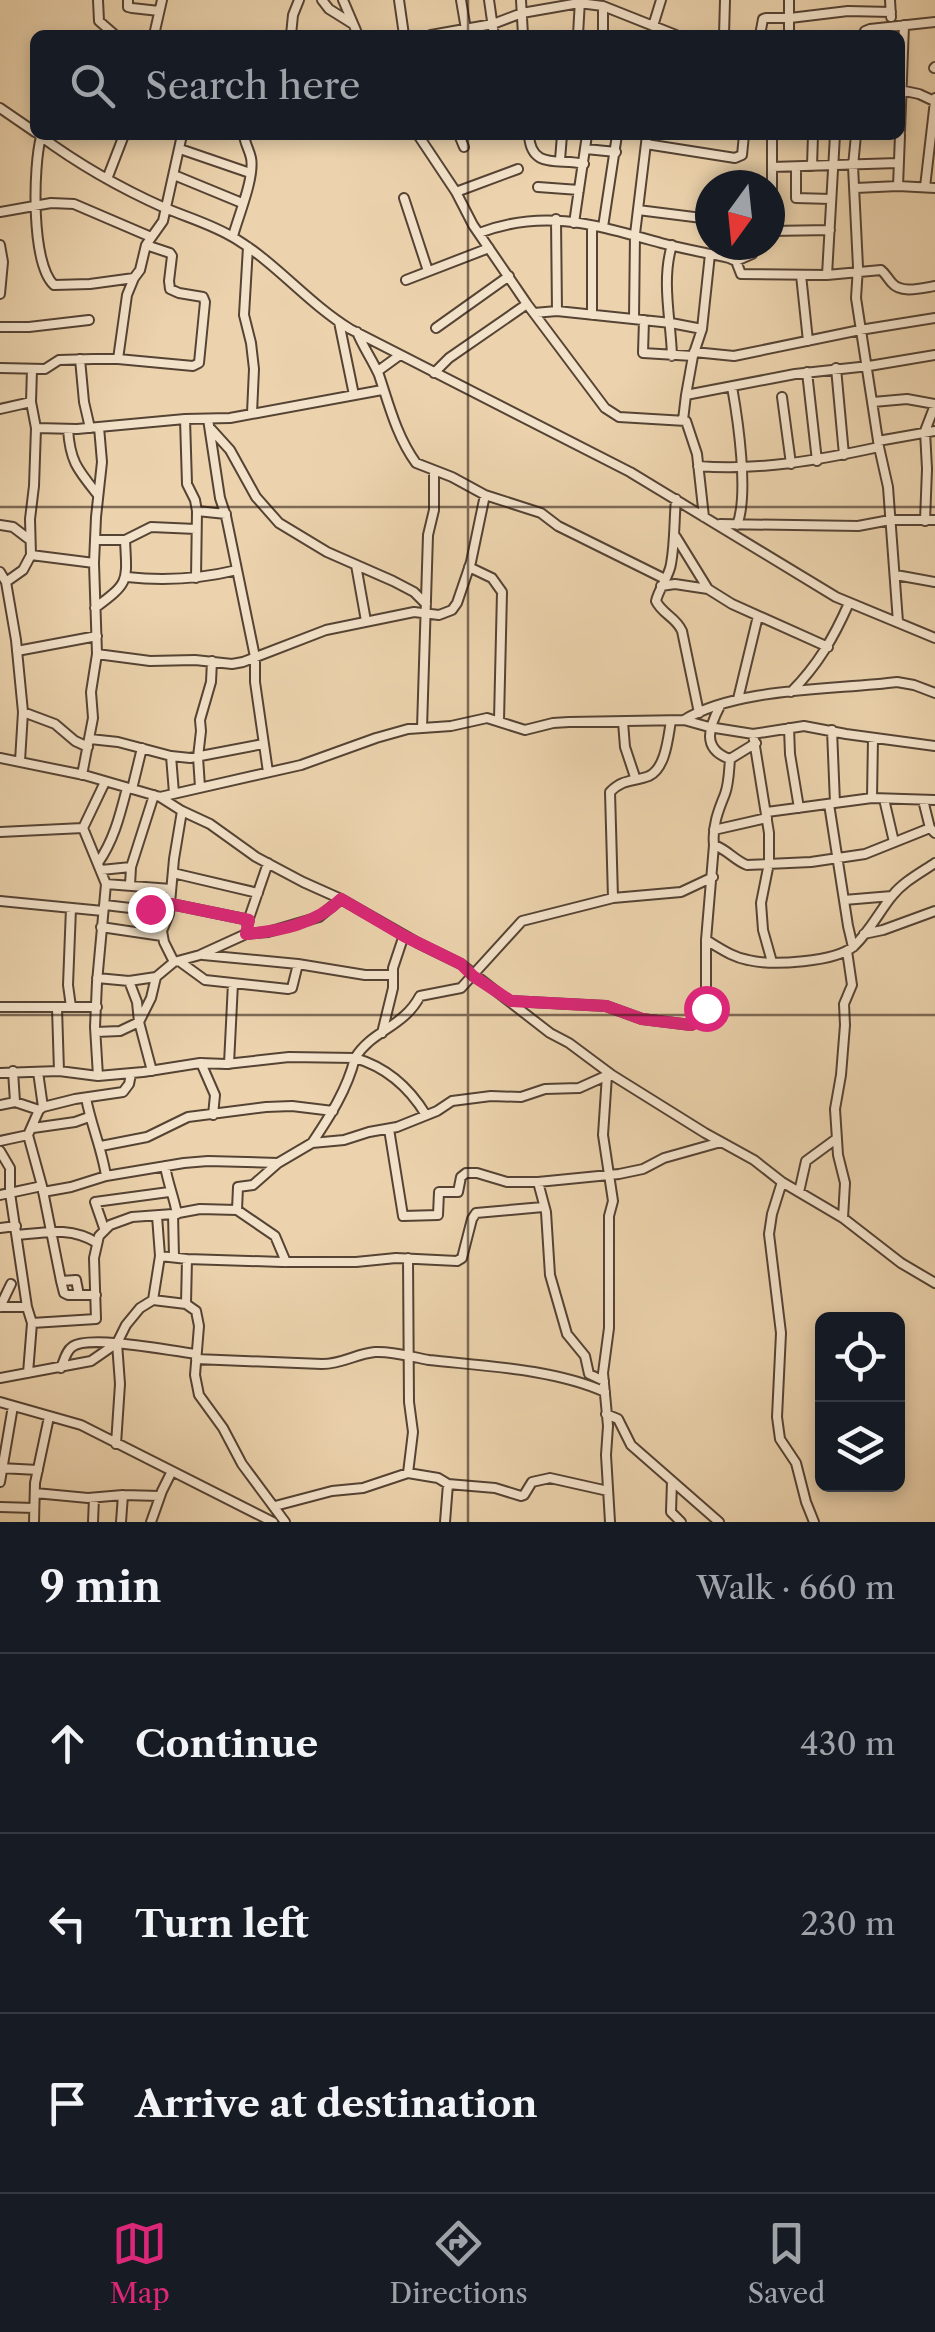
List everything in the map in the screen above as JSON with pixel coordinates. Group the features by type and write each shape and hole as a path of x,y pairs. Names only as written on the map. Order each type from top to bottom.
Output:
{"street":[{"path":"98,0 99,21 109,30"},
{"path":"128,0 128,7 159,12"},
{"path":"155,30 162,0"},
{"path":"292,30 299,0"},
{"path":"322,0 353,24"},
{"path":"343,0 356,30"},
{"path":"399,0 403,30"},
{"path":"461,0 466,30"},
{"path":"489,0 494,30"},
{"path":"522,0 523,30"},
{"path":"473,30 550,4 580,2 603,6 659,30 661,0"},
{"path":"724,30 725,0"},
{"path":"789,0 790,30"},
{"path":"819,0 819,13"},
{"path":"851,0 851,11"},
{"path":"890,0 892,26"},
{"path":"578,30 580,2"},
{"path":"603,6 603,30"},
{"path":"761,30 763,19 851,11 891,12"},
{"path":"868,30 935,22"},
{"path":"904,25 904,30"},
{"path":"856,188 930,187 934,100 905,91"},
{"path":"0,108 30,129"},
{"path":"38,140 36,206 46,278 54,286 134,278"},
{"path":"46,140 108,179 233,236 339,322 630,472 815,585 935,638"},
{"path":"108,179 122,140"},
{"path":"118,359 127,295 140,270 148,241 163,220 181,140"},
{"path":"233,236 250,172 245,140"},
{"path":"421,140 489,248 605,408 620,416 686,421 694,440 704,516"},
{"path":"461,140 464,146"},
{"path":"528,140 529,146 548,162 584,164"},
{"path":"560,160 562,140"},
{"path":"574,222 587,140"},
{"path":"603,227 617,140"},
{"path":"743,140 742,154 735,158 646,140 634,234 642,353 734,356 935,318"},
{"path":"772,140 772,167 898,163"},
{"path":"812,166 813,140"},
{"path":"827,275 835,140"},
{"path":"856,140 856,298 888,486 898,622"},
{"path":"898,186 900,140"},
{"path":"586,149 616,152"},
{"path":"180,150 250,172"},
{"path":"796,168 796,198"},
{"path":"456,192 518,169"},
{"path":"174,175 242,203"},
{"path":"538,187 579,190"},
{"path":"404,198 428,272"},
{"path":"785,198 832,199"},
{"path":"0,212 50,203 74,204 170,252 170,288 203,296 205,302 199,363 194,366 118,359 59,360 31,384"},
{"path":"638,210 695,217"},
{"path":"479,233 520,221 556,219 695,250"},
{"path":"556,219 557,311"},
{"path":"592,226 592,315"},
{"path":"785,231 830,230"},
{"path":"0,245 0,294"},
{"path":"672,245 667,284 672,356"},
{"path":"248,247 244,315 254,369 252,413"},
{"path":"406,280 489,248"},
{"path":"683,420 702,329 709,260"},
{"path":"736,260 741,274 885,271 900,289 935,286"},
{"path":"801,275 808,342"},
{"path":"436,328 509,276"},
{"path":"434,373 449,358 528,304"},
{"path":"534,313 557,311 702,329"},
{"path":"0,327 89,320"},
{"path":"339,322 354,395"},
{"path":"357,332 378,372 388,410 416,463 485,494 541,513 663,582 708,589 732,604 828,647"},
{"path":"378,372 400,355"},
{"path":"686,395 807,372 935,356"},
{"path":"80,359 84,402 102,462 94,563 97,654 91,692 93,718 82,775"},
{"path":"0,368 46,369"},
{"path":"18,368 31,384"},
{"path":"836,368 844,455"},
{"path":"6,582 22,570 31,555 36,428 31,402 32,369"},
{"path":"807,372 818,461"},
{"path":"732,388 739,426 742,504 736,524"},
{"path":"36,428 185,419 209,423 382,390"},
{"path":"782,397 792,464"},
{"path":"716,524 858,526 890,520 930,520 927,469 935,405 907,399 872,402"},
{"path":"0,409 31,402"},
{"path":"185,419 187,484 197,511 196,578"},
{"path":"209,423 220,498 254,657 268,772"},
{"path":"209,423 256,497 279,523 356,566 414,592 426,608 439,615 452,610 457,602 485,494"},
{"path":"68,429 73,463 98,494"},
{"path":"698,466 818,461 930,431"},
{"path":"422,728 434,470"},
{"path":"676,499 676,537 670,570 656,601 682,631 698,713"},
{"path":"197,511 226,514"},
{"path":"0,525 14,527 31,540"},
{"path":"95,540 126,540 151,527 196,529"},
{"path":"676,537 708,589"},
{"path":"95,608 118,590 127,577 126,540"},
{"path":"31,555 94,563"},
{"path":"356,566 366,621"},
{"path":"469,567 492,578 502,592 498,720"},
{"path":"127,577 196,578 237,570"},
{"path":"670,570 674,584"},
{"path":"0,572 6,582 18,650 23,712 20,761"},
{"path":"896,575 935,582"},
{"path":"791,692 828,647 849,603"},
{"path":"97,654 232,664 326,630 426,608"},
{"path":"738,700 758,616"},
{"path":"18,650 97,636"},
{"path":"200,787 201,716 211,682 212,660"},
{"path":"157,796 313,762 393,732 451,726 479,718 526,730 569,722 684,720 738,700 897,682 935,693"},
{"path":"720,706 710,728 711,743 724,758 730,758 755,738 804,726 935,746"},
{"path":"23,712 55,724 75,740 142,748 171,756 198,756 264,744"},
{"path":"684,720 755,738"},
{"path":"614,898 610,792 636,777 652,774 659,767 672,721"},
{"path":"623,722 625,747 636,777"},
{"path":"789,728 799,808"},
{"path":"832,730 832,803 852,985 844,1004 842,1075 835,1109 836,1139 845,1183 843,1218"},
{"path":"755,738 767,815 769,863 761,903 763,930 772,962"},
{"path":"872,798 873,738"},
{"path":"99,866 116,830 142,748"},
{"path":"171,756 174,793"},
{"path":"0,758 157,796 210,824 268,863 461,964 610,1075 754,1160 935,1282"},
{"path":"511,1001 606,1006 642,1019 691,1025 701,1019 706,1008 706,940 714,830 730,758"},
{"path":"98,1076 97,978 106,884 82,828 104,782"},
{"path":"130,885 131,867 157,796"},
{"path":"714,830 832,803 872,798 935,800"},
{"path":"884,799 894,842"},
{"path":"714,845 727,849 747,865 865,854 932,830 923,800"},
{"path":"182,811 171,904 162,936 177,961 205,980 290,988 298,964"},
{"path":"0,832 82,828"},
{"path":"246,934 268,863"},
{"path":"706,940 751,961 819,958 850,949 892,896 935,863"},
{"path":"99,866 131,867"},
{"path":"172,873 258,893"},
{"path":"312,1143 348,1084 355,1058 367,1044 410,1012 420,996 460,988 522,920 614,898 680,892 713,877"},
{"path":"106,884 171,889"},
{"path":"844,900 892,896"},
{"path":"97,978 129,981 156,977 177,961 246,934 268,932 319,917 341,899"},
{"path":"0,901 72,908 150,909 171,904 249,920"},
{"path":"71,1007 68,984 72,908"},
{"path":"864,934 935,911"},
{"path":"101,927 162,936"},
{"path":"382,1033 392,996 394,960 404,936"},
{"path":"200,954 298,964 365,976 392,975"},
{"path":"96,1032 120,1030 139,1022 156,977"},
{"path":"129,981 152,1071"},
{"path":"229,1064 234,983"},
{"path":"0,1007 97,1007"},
{"path":"57,1008 59,1071"},
{"path":"0,1072 59,1071 98,1076 200,1062 212,1065 290,1057 355,1058 375,1064 400,1082 426,1115"},
{"path":"200,1062 215,1095 214,1115"},
{"path":"13,1071 15,1102"},
{"path":"38,1072 42,1108 30,1132 61,1281 64,1292 96,1295"},
{"path":"0,1105 15,1102 42,1108 123,1092 131,1074"},
{"path":"238,1187 254,1186 278,1163 312,1143 344,1140 410,1123 452,1101 521,1097 545,1089 579,1088 610,1075"},
{"path":"610,1075 603,1136 612,1201 604,1380 610,1522"},
{"path":"86,1098 106,1176"},
{"path":"101,1146 147,1136 179,1120 266,1107 333,1111"},
{"path":"0,1141 89,1117"},
{"path":"388,1129 403,1216 438,1215 439,1192 458,1192 460,1177 466,1173 508,1182 607,1174 643,1169 664,1158 721,1142"},
{"path":"799,1192 806,1161 836,1139"},
{"path":"0,1151 10,1168 5,1194 17,1230 32,1323 28,1373"},
{"path":"5,1194 71,1187 106,1176 208,1161 278,1163"},
{"path":"237,1210 238,1162"},
{"path":"165,1166 169,1192 174,1198 174,1257"},
{"path":"538,1182 549,1239 550,1276 568,1334 585,1356 586,1378 604,1392"},
{"path":"782,1182 770,1234 781,1332 777,1417 780,1439 796,1463 814,1522"},
{"path":"104,1228 95,1202 169,1192"},
{"path":"160,1256 286,1262 460,1260 476,1213 544,1207"},
{"path":"32,1323 96,1319 97,1242 104,1228 132,1216 200,1209 237,1210 276,1236 286,1262"},
{"path":"154,1300 160,1256 156,1216"},
{"path":"0,1228 84,1234 97,1242"},
{"path":"408,1258 413,1432 408,1473"},
{"path":"186,1259 186,1304"},
{"path":"61,1281 95,1279"},
{"path":"0,1283 24,1280"},
{"path":"74,1320 76,1280"},
{"path":"11,1284 0,1307 27,1307"},
{"path":"0,1378 91,1360 117,1343 140,1308 154,1300 186,1304 198,1316 198,1395 223,1428 242,1464 286,1522"},
{"path":"61,1368 68,1350 75,1344 117,1343 196,1356 322,1364 390,1352 604,1380"},
{"path":"116,1444 120,1384 117,1343"},
{"path":"0,1402 81,1425 273,1522"},
{"path":"0,1482 12,1406"},
{"path":"606,1414 618,1419 632,1445 719,1522"},
{"path":"34,1522 48,1417"},
{"path":"1,1468 38,1470"},
{"path":"152,1522 172,1472"},
{"path":"275,1506 332,1491 363,1488 408,1473 521,1496 532,1482 550,1478 608,1491"},
{"path":"672,1480 670,1512 681,1522"},
{"path":"444,1522 448,1484"},
{"path":"35,1493 94,1498 123,1494 160,1496"},
{"path":"121,1522 123,1494"},
{"path":"93,1522 94,1498"},
{"path":"0,1507 34,1508"}],"route":[{"path":"150,909 171,904 249,920 246,934 268,932 319,917 341,899 461,964 511,1001 606,1006 642,1019 691,1025 698,1023 706,1008"}]}
